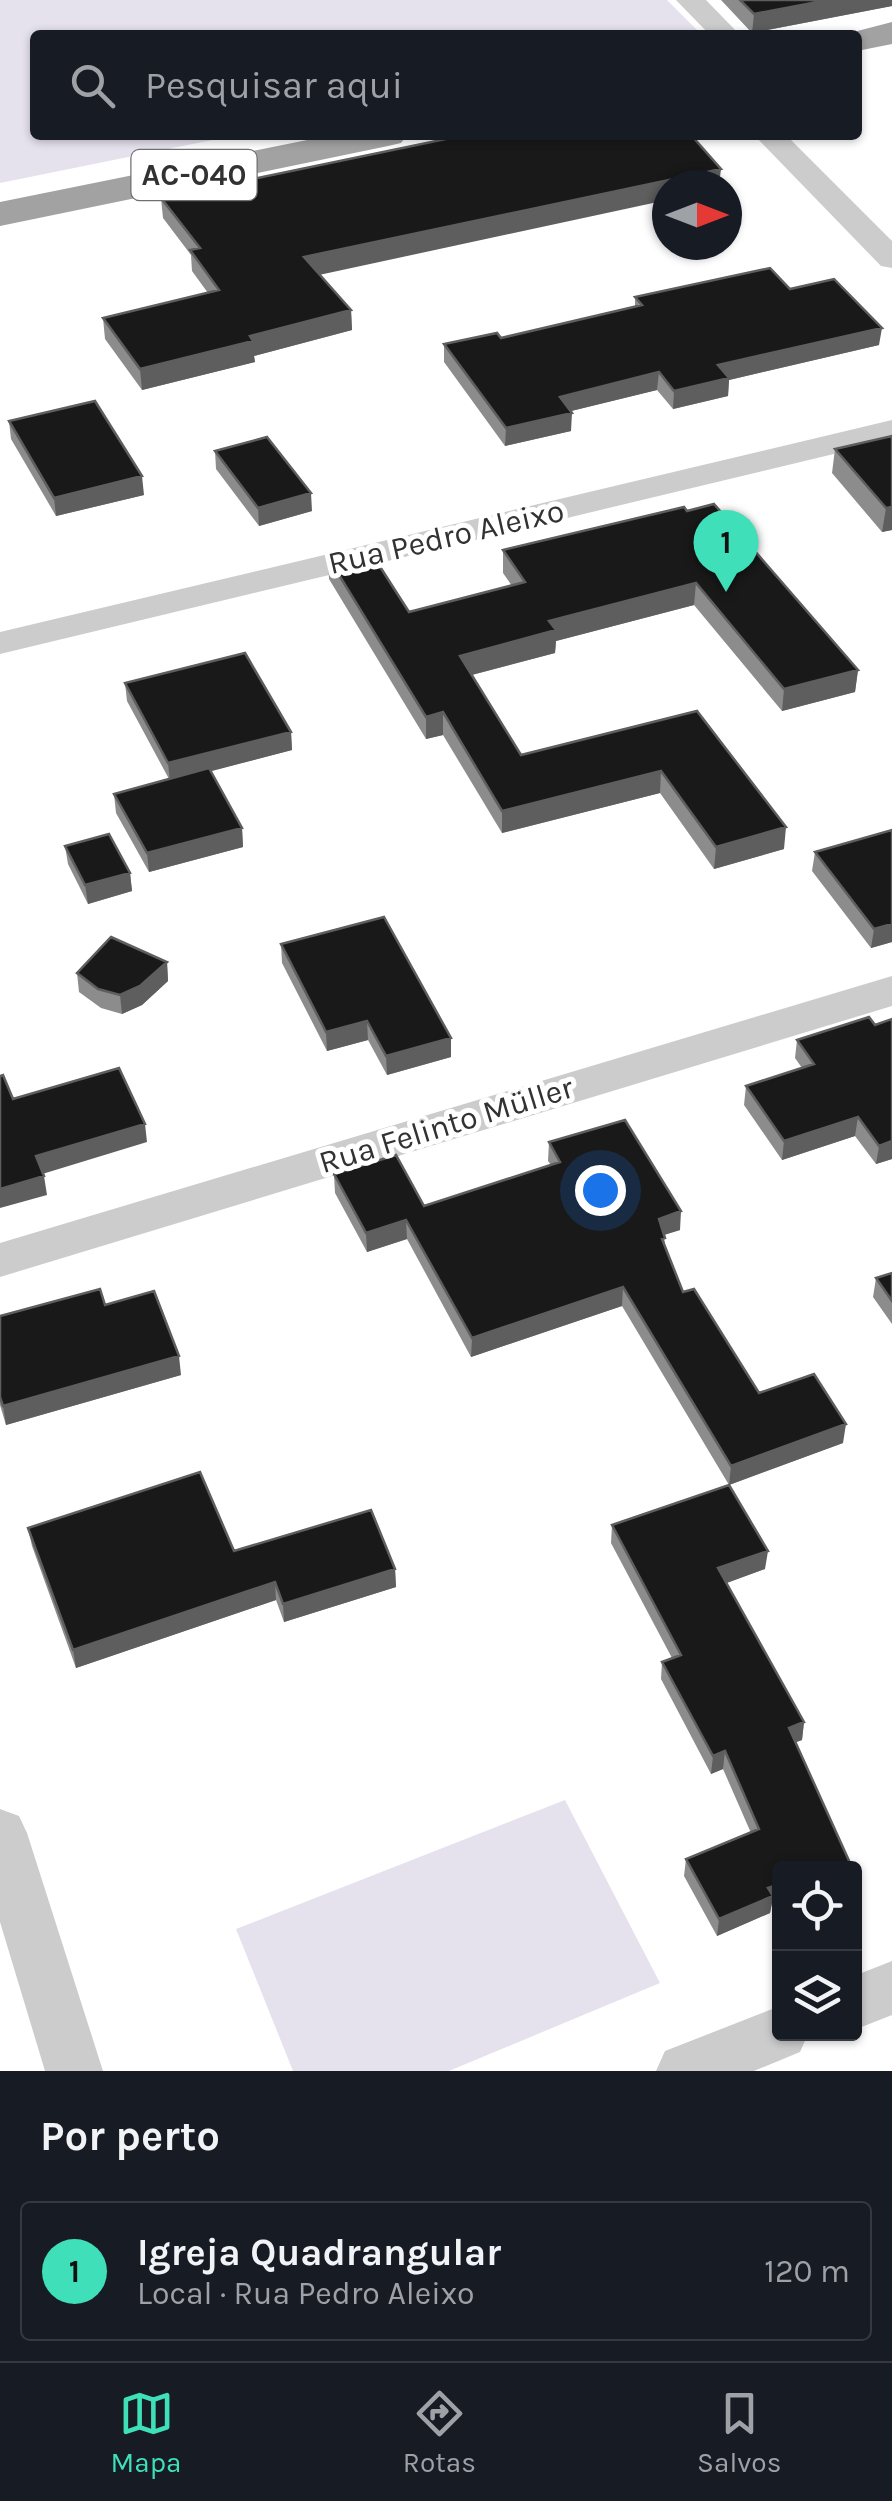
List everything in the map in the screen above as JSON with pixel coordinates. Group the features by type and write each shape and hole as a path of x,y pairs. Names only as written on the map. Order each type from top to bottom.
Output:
{"highway":[{"path":"862,39 892,33"},
{"name":"AC-040","path":"0,214 363,140"}],"street":[{"path":"690,0 721,30"},
{"path":"774,140 892,259"},
{"name":"Rua Pedro Aleixo","path":"0,643 892,430"},
{"name":"Rua Felinto Müller","path":"0,1260 892,991"},
{"path":"0,1833 74,2071"},
{"path":"862,2000 892,1988"},
{"path":"685,2071 772,2036"}],"shaded area":[{"path":"0,0 667,0 697,30 30,30 30,140 212,140 0,183"},
{"path":"565,1800 660,1983 449,2071 293,2071 236,1929"}],"building":[{"path":"740,0 828,0 754,14"},
{"path":"441,140 695,140 721,169 652,170 652,184 304,257 351,310 250,336 253,341 140,369 103,318 219,290 190,250 200,248 161,198"},
{"path":"770,268 790,289 834,279 882,328 718,365 729,378 674,391 659,372 560,397 572,413 506,428 444,344 497,333 501,338 642,305 635,297"},
{"path":"95,401 142,476 54,498 9,421"},
{"path":"892,436 892,507 886,508 835,449"},
{"path":"267,437 311,493 258,508 215,451"},
{"path":"714,504 858,670 784,689 696,583 549,621 556,630 460,656 521,755 697,711 786,827 716,847 661,771 502,811 443,712 426,717 328,557 368,548 409,612 525,582 503,550 684,507 687,511"},
{"path":"245,653 291,732 168,763 125,683"},
{"path":"209,768 242,828 147,853 114,794"},
{"path":"892,830 892,924 874,929 815,852"},
{"path":"109,834 130,873 85,885 65,846"},
{"path":"384,917 451,1038 386,1056 367,1021 326,1032 281,944"},
{"path":"111,937 167,962 140,986 120,995 98,989 77,973"},
{"path":"869,1017 875,1025 892,1019 892,1141 879,1146 858,1117 784,1141 746,1086 814,1064 797,1040"},
{"path":"119,1068 145,1124 36,1156 44,1176 0,1189 0,1076 3,1075 13,1099"},
{"path":"625,1120 681,1211 659,1219 665,1238 662,1239 683,1292 694,1289 759,1393 814,1374 846,1424 731,1466 623,1287 472,1338 406,1220 366,1233 334,1174 396,1155 424,1206 560,1162 549,1142"},
{"path":"892,1273 892,1301 876,1278"},
{"path":"100,1289 105,1305 154,1291 179,1356 3,1406 0,1316"},
{"path":"200,1472 234,1551 371,1510 395,1569 283,1604 275,1582 73,1650 28,1528"},
{"path":"729,1485 768,1551 718,1568 804,1722 789,1728 849,1861 772,1861 772,1887 768,1888 772,1896 719,1919 686,1859 759,1829 725,1751 713,1756 662,1662 681,1655 612,1525"}],"place":[{"name":"Igreja Quadrangular","path":"726,592"}]}
